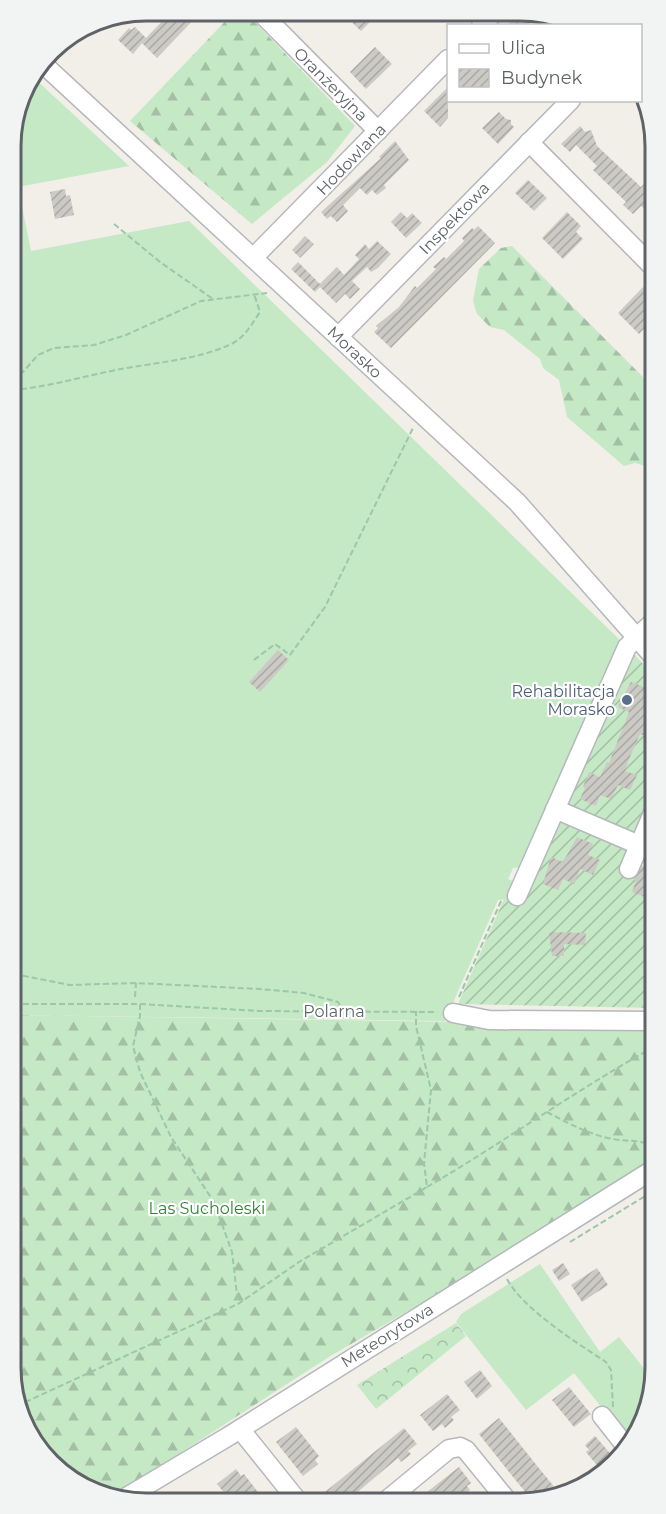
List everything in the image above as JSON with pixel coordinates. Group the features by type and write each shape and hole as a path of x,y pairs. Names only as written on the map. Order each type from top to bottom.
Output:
{"street":[{"name":"Oranżeryjna","path":"269,21 378,131"},
{"name":"Hodowlana","path":"253,258 447,60"},
{"name":"Morasko","path":"48,69 517,502 645,647"},
{"name":"Inspektowa","path":"338,337 569,102"},
{"path":"529,142 645,259"},
{"path":"517,896 627,647 645,628"},
{"path":"555,809 639,845"},
{"path":"629,869 645,831"},
{"path":"453,1013 509,1020 645,1021"},
{"name":"Meteorytowa","path":"141,1493 645,1175"},
{"path":"602,1416 621,1441"},
{"path":"240,1429 291,1493"},
{"path":"396,1493 449,1449 460,1447 466,1450 501,1493"}],"path":[{"path":"114,224 160,262 213,298"},
{"path":"21,373 38,355 54,348 94,345 126,336 186,306 213,298 289,292"},
{"path":"21,389 47,387 120,369 160,364 229,345 245,334 260,312 254,294"},
{"path":"254,660 275,644 290,654 308,633 325,607 408,435"},
{"path":"453,1013 501,902 511,895 517,896"},
{"path":"21,976 70,986 136,983 304,993 338,1002 343,1010"},
{"path":"135,997 136,983"},
{"name":"Polarna","path":"21,1004 140,1004 259,1011 343,1010 453,1013"},
{"path":"140,1004 140,1016 133,1046 140,1072 171,1137 214,1202 232,1252 238,1304"},
{"path":"416,1011 416,1026 431,1090 424,1163 428,1187"},
{"path":"25,1402 238,1304 299,1262 428,1187 589,1084 645,1052"},
{"path":"547,1112 578,1129 610,1139 645,1142"},
{"path":"505,1274 514,1291 527,1305 606,1362 611,1370 615,1433"}],"green space":[{"path":"225,21 254,21 355,126 327,162 252,224 130,121"},
{"path":"39,82 129,166 21,186 22,130 30,98"},
{"path":"21,202 31,251 189,221 623,643 524,867 513,868 508,879 517,883 510,899 498,900 445,1021 21,1015"},
{"path":"512,246 645,379 645,466 635,463 624,466 567,417 559,380 543,368 540,359 504,330 490,327 477,314 473,301 479,269 501,248"},
{"path":"632,652 645,666 645,819 638,835 567,803"},
{"path":"560,819 631,850 640,865 645,867 645,1008 458,1004 504,899 525,899"},
{"name":"Las Sucholeski","path":"21,1015 645,1025 645,1166 519,1247 332,1355 121,1491 76,1472 47,1444 30,1416 25,1401 21,1368"},
{"path":"540,1264 600,1352 619,1337 645,1370 641,1401 636,1416 624,1436 574,1373 526,1410 456,1322 461,1314"},
{"path":"456,1323 466,1336 376,1409 357,1385"}],"building":[{"path":"162,21 192,21 157,58 142,43 133,54 118,40 129,28 131,30 135,27 146,38"},
{"path":"350,21 371,21 361,31"},
{"path":"511,21 531,21 529,24 509,24"},
{"path":"375,47 392,64 366,89 350,72"},
{"path":"447,88 448,118 440,127 424,111"},
{"path":"499,112 506,119 511,120 514,127 498,144 482,128"},
{"path":"580,126 585,132 591,130 597,146 641,187 645,183 645,210 641,206 633,214 623,205 626,202 593,170 597,166 576,145 570,152 561,144"},
{"path":"395,141 409,160 384,185 386,188 377,195 372,190 367,195 360,188 343,205 348,211 337,222 331,216 327,219 321,212 381,158 379,157"},
{"path":"528,180 547,198 534,211 515,193"},
{"path":"65,189 66,196 70,195 74,215 55,219 50,192"},
{"path":"401,212 407,218 412,213 422,223 406,238 391,222"},
{"path":"567,212 581,226 576,232 583,239 563,259 542,238"},
{"path":"478,226 495,243 391,348 374,332 378,328 376,326 399,307 415,286 417,288 436,269 433,267 444,257 446,259 464,241 462,238 472,228 474,230"},
{"path":"305,236 314,244 300,258 292,250"},
{"path":"377,241 391,254 378,268 371,272 367,267 352,281 360,289 350,299 345,294 336,303 320,287 315,292 291,269 298,262 320,284 337,267 344,275 359,259 355,255 365,244 369,249"},
{"path":"643,287 645,289 645,328 639,334 618,313"},
{"path":"278,650 289,660 260,692 249,682"},
{"path":"631,682 645,687 643,700 645,701 645,736 640,734 625,771 637,775 630,790 618,785 611,799 600,795 596,806 580,799 589,772 600,777 607,762 609,763 629,712 618,707"},
{"path":"577,837 593,844 588,855 600,860 593,875 580,869 574,884 563,879 558,890 543,884 551,857 563,862"},
{"path":"642,866 645,867 645,897 632,892 636,881 634,879"},
{"path":"549,932 586,933 585,945 564,944 564,956 552,956"},
{"path":"563,1263 570,1274 559,1281 552,1270"},
{"path":"597,1268 608,1285 582,1302 571,1285"},
{"path":"480,1370 492,1386 477,1399 464,1382"},
{"path":"569,1387 591,1414 574,1427 552,1400"},
{"path":"447,1394 460,1410 451,1417 454,1420 445,1428 442,1424 433,1431 420,1415"},
{"path":"499,1418 555,1488 526,1493 479,1434"},
{"path":"296,1427 319,1456 315,1460 318,1464 303,1476 276,1442"},
{"path":"404,1428 417,1444 408,1451 411,1454 401,1462 398,1458 356,1493 324,1493"},
{"path":"595,1436 610,1454 597,1466 586,1452 589,1450 585,1445"},
{"path":"459,1467 471,1483 467,1486 470,1490 466,1493 426,1493"},
{"path":"236,1469 241,1476 244,1474 259,1493 224,1493 217,1484"}],"place":[{"name":"Rehabilitacja Morasko","path":"627,700"}]}
